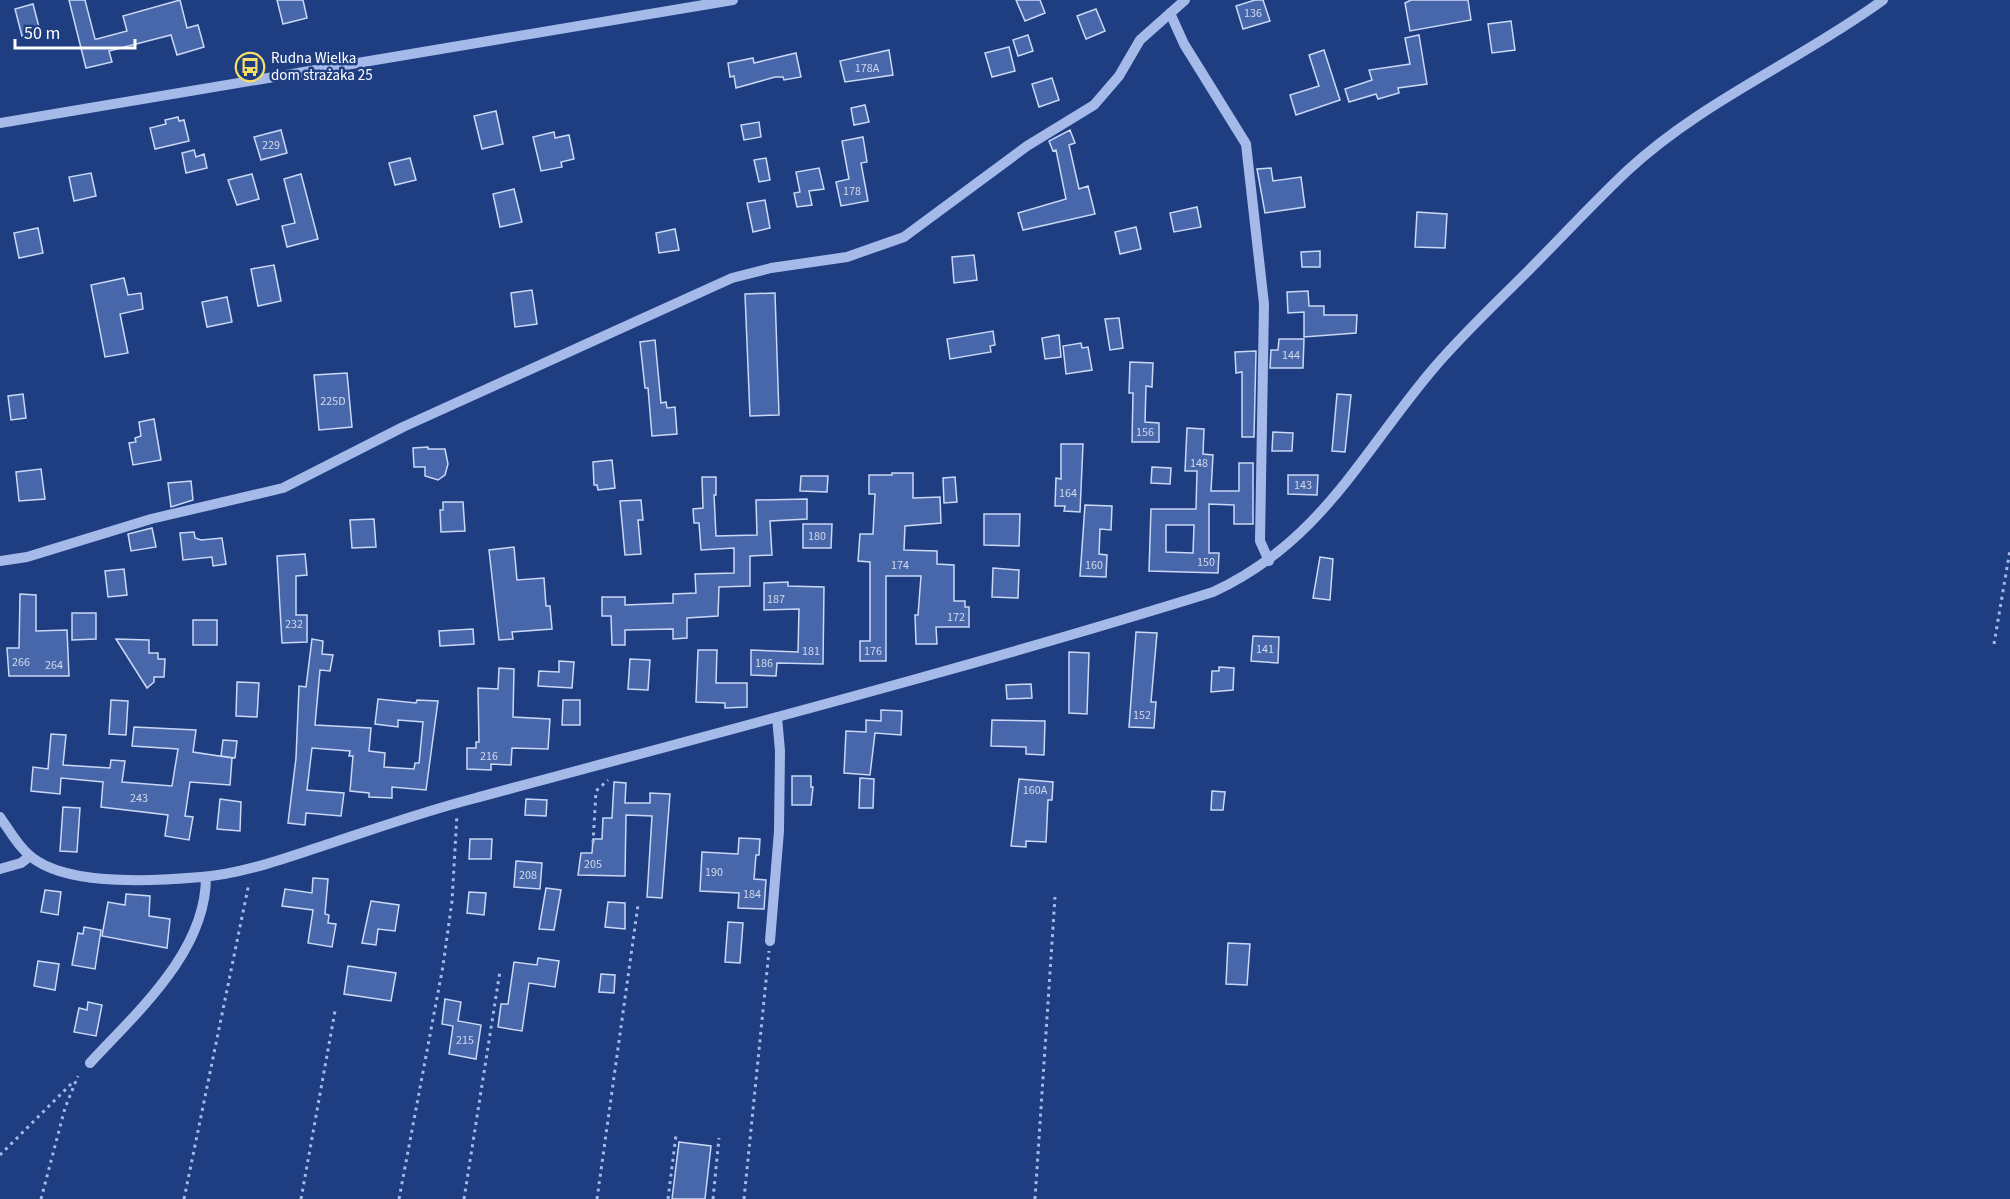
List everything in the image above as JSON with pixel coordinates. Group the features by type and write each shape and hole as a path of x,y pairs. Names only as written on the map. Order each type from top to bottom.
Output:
{"street":[{"path":"0,123 733,0"},
{"path":"0,561 27,557 151,519 283,488 403,427 732,278 771,268 847,257 904,237 1027,146 1094,105 1106,94 1119,76 1140,40 1185,0"},
{"path":"0,817 30,856 52,869 101,878 206,877 247,869 455,804 777,717 1213,592 1245,577 1293,542 1325,509 1434,368 1626,172 1665,139 1701,114 1814,47 1883,0"},
{"path":"1170,13 1184,44 1246,144 1264,304 1260,541 1269,561"},
{"path":"770,941 779,831 780,751 777,717"},
{"path":"0,869 21,863 30,856"},
{"path":"90,1063 146,1002 186,946 202,906 206,877"}],"path":[{"path":"1994,644 2010,550"},
{"path":"593,843 596,791 608,780"},
{"path":"399,1199 443,966 452,901 458,819 455,804"},
{"path":"184,1199 245,906 249,884 247,869"},
{"path":"1035,1199 1054,897"},
{"path":"597,1199 638,905"},
{"path":"744,1199 770,941"},
{"path":"464,1199 500,971"},
{"path":"301,1199 335,1011"},
{"path":"0,1155 90,1063"},
{"path":"41,1199 65,1108 78,1076"},
{"path":"668,1199 676,1135"},
{"path":"713,1199 719,1138"}],"building":[{"path":"69,0 85,0 95,39 97,39 127,31 123,16 180,0 187,28 198,25 204,47 177,55 171,35 109,51 112,62 86,68"},
{"path":"277,0 303,0 307,18 283,24"},
{"path":"1016,0 1040,0 1045,13 1025,21"},
{"path":"1263,0 1270,21 1243,29 1236,6"},
{"path":"1411,0 1468,0 1471,20 1410,31 1405,3"},
{"path":"33,4 40,31 22,36 15,9"},
{"path":"1096,9 1105,31 1086,39 1077,16"},
{"path":"1511,21 1515,50 1492,53 1488,24"},
{"path":"1028,35 1033,51 1018,56 1013,40"},
{"path":"1419,35 1427,84 1398,88 1399,93 1378,99 1376,94 1349,102 1345,89 1372,80 1369,70 1410,64 1405,38"},
{"path":"1009,47 1015,71 992,77 985,53"},
{"path":"889,50 893,75 845,82 840,61"},
{"path":"1324,50 1340,100 1296,115 1290,95 1319,86 1309,55"},
{"path":"796,53 801,77 784,80 783,77 775,77 736,88 734,76 730,77 728,63 753,58 754,63"},
{"path":"1052,78 1059,100 1039,107 1032,84"},
{"path":"865,105 869,122 854,125 851,108"},
{"path":"496,111 503,144 482,149 474,116"},
{"path":"178,117 179,121 184,120 189,141 155,149 150,128 166,124 165,120"},
{"path":"759,122 761,137 744,140 741,125"},
{"path":"281,130 287,153 261,160 254,137"},
{"path":"1070,130 1075,143 1069,145 1079,189 1088,186 1095,214 1023,230 1018,213 1066,199 1056,150 1053,151 1049,141"},
{"path":"554,132 555,138 569,135 574,159 561,162 562,167 541,171 533,137"},
{"path":"863,137 867,162 861,163 868,201 841,206 836,182 849,179 842,141"},
{"path":"194,150 196,157 204,154 207,168 186,173 182,153"},
{"path":"410,158 416,180 395,185 389,163"},
{"path":"766,158 770,180 759,182 754,160"},
{"path":"819,168 824,189 809,191 812,205 797,207 794,193 800,192 796,172"},
{"path":"1271,168 1273,181 1301,177 1305,207 1265,213 1257,169"},
{"path":"91,173 96,196 74,201 69,177"},
{"path":"252,174 259,199 237,205 228,180"},
{"path":"301,174 318,239 287,247 282,226 295,223 284,179"},
{"path":"514,189 522,222 500,227 493,194"},
{"path":"765,200 770,228 753,232 747,203"},
{"path":"1197,207 1201,227 1174,232 1170,213"},
{"path":"1417,212 1447,214 1445,248 1415,247"},
{"path":"1136,227 1141,249 1120,254 1115,232"},
{"path":"38,228 43,253 19,258 14,233"},
{"path":"675,229 679,250 659,253 656,233"},
{"path":"1320,251 1320,267 1302,267 1301,252"},
{"path":"974,255 977,280 954,283 952,257"},
{"path":"274,265 281,301 258,306 251,269"},
{"path":"124,278 128,295 141,293 143,309 120,314 128,353 105,357 91,285"},
{"path":"532,290 537,324 515,327 511,293"},
{"path":"1308,291 1309,306 1324,306 1324,315 1357,315 1356,333 1304,337 1304,312 1288,313 1287,292"},
{"path":"775,293 779,415 750,416 745,294"},
{"path":"227,297 232,322 207,327 202,302"},
{"path":"1119,318 1123,348 1110,350 1105,319"},
{"path":"993,331 995,345 990,346 991,352 950,359 947,339"},
{"path":"1059,335 1061,357 1045,359 1042,338"},
{"path":"1279,339 1304,339 1303,368 1270,368 1271,350 1278,350"},
{"path":"655,340 661,403 666,402 667,408 675,407 677,434 652,436 648,388 645,388 640,342"},
{"path":"1081,343 1082,348 1088,347 1092,370 1066,374 1063,346"},
{"path":"1256,351 1254,437 1242,437 1242,372 1236,373 1235,352"},
{"path":"1130,362 1153,363 1152,387 1146,386 1145,422 1159,423 1159,442 1132,442 1133,393 1129,393"},
{"path":"347,373 352,427 319,430 314,375"},
{"path":"23,394 26,418 11,420 8,396"},
{"path":"1337,394 1351,395 1345,452 1332,451"},
{"path":"154,419 161,460 133,465 129,443 136,442 135,438 141,436 139,422"},
{"path":"1187,428 1204,429 1203,454 1213,455 1211,491 1239,491 1239,463 1253,463 1253,524 1234,524 1234,505 1209,504 1209,553 1219,553 1218,573 1149,571 1151,509 1196,509 1197,471 1185,471","holes":["1166,525 1194,525 1193,553 1166,552"]},
{"path":"1273,432 1293,433 1292,451 1272,451"},
{"path":"1061,444 1083,444 1080,512 1064,511 1065,506 1055,506 1056,478 1061,479"},
{"path":"428,447 428,449 445,449 448,464 445,475 438,480 425,476 425,467 414,467 413,448"},
{"path":"612,460 615,488 598,490 597,485 594,485 593,462"},
{"path":"1152,467 1171,468 1170,484 1151,483"},
{"path":"41,469 45,499 19,501 16,472"},
{"path":"892,473 913,473 913,498 940,497 941,523 905,526 904,550 937,551 937,564 954,565 954,601 965,601 965,607 969,607 969,627 936,627 937,644 916,644 915,615 918,615 921,576 886,576 886,661 860,661 860,641 870,641 870,562 858,561 860,534 873,534 875,494 869,494 869,475 892,475"},
{"path":"1288,475 1318,475 1317,495 1288,494"},
{"path":"801,476 828,476 827,492 800,491"},
{"path":"702,477 716,477 716,495 714,495 716,536 757,535 756,500 807,499 807,519 770,521 772,555 750,556 750,586 719,587 718,616 687,618 687,638 673,639 673,629 625,630 625,645 612,645 611,616 602,616 602,597 625,597 625,605 673,603 673,594 696,593 695,574 734,573 734,548 701,550 699,523 694,523 693,509 703,508"},
{"path":"955,477 957,502 944,503 943,478"},
{"path":"191,481 193,500 171,507 168,483"},
{"path":"641,500 643,520 638,520 641,554 625,555 620,501"},
{"path":"443,502 463,502 465,531 441,532 440,510 443,510"},
{"path":"1085,505 1112,506 1111,530 1100,529 1099,554 1107,555 1106,577 1080,576"},
{"path":"984,514 1020,514 1019,546 984,545"},
{"path":"374,519 376,547 352,548 350,520"},
{"path":"803,524 832,524 831,548 803,548"},
{"path":"152,528 156,547 131,551 128,534"},
{"path":"194,532 195,538 201,540 222,538 226,564 213,566 212,557 183,560 180,533"},
{"path":"514,547 517,580 544,578 546,606 550,606 552,629 512,632 513,639 499,640 489,550"},
{"path":"305,554 307,575 296,576 296,615 307,615 307,642 282,643 277,556"},
{"path":"1320,557 1333,559 1330,600 1313,598"},
{"path":"993,568 1019,570 1018,598 992,597"},
{"path":"124,569 127,595 108,597 105,571"},
{"path":"788,582 788,586 824,587 823,664 777,663 776,676 751,675 751,650 798,652 799,609 764,610 764,583"},
{"path":"20,594 36,595 36,631 67,630 69,676 9,676 7,648 19,648"},
{"path":"72,613 96,613 96,639 72,640"},
{"path":"193,620 217,620 217,645 193,645"},
{"path":"473,629 474,644 440,646 439,631"},
{"path":"1136,632 1157,633 1151,702 1156,702 1154,728 1129,727"},
{"path":"1253,636 1279,637 1278,663 1251,661"},
{"path":"116,639 149,640 149,653 158,653 158,659 165,659 164,677 154,677 154,682 147,688"},
{"path":"312,639 323,641 322,654 333,655 330,671 320,670 315,725 371,728 369,751 385,753 384,767 414,769 415,763 419,763 423,722 398,720 398,727 375,724 378,699 416,703 417,700 438,701 426,790 392,787 392,798 369,797 369,793 350,791 353,756 349,756 350,751 312,748 307,790 344,793 341,816 306,813 305,825 288,823 296,758 299,686 306,687"},
{"path":"698,650 717,650 716,683 747,683 747,707 725,708 725,703 696,702"},
{"path":"1069,652 1089,653 1087,714 1069,713"},
{"path":"630,659 650,660 648,690 628,689"},
{"path":"559,661 574,662 572,688 538,686 539,671 559,672"},
{"path":"1219,667 1234,668 1233,690 1211,692 1212,671 1219,671"},
{"path":"499,668 514,669 513,717 550,719 548,749 512,748 511,765 491,764 491,770 467,769 467,748 476,748 476,742 479,742 478,688 498,689"},
{"path":"237,682 259,683 257,717 236,716"},
{"path":"1031,684 1032,698 1007,699 1006,685"},
{"path":"111,700 128,701 126,735 109,734"},
{"path":"563,700 580,700 580,725 562,725"},
{"path":"881,710 902,711 901,735 875,733 870,775 844,773 846,731 866,732 866,720 881,721"},
{"path":"992,720 1045,721 1044,755 1026,754 1026,747 991,746"},
{"path":"134,727 196,730 193,752 232,758 230,785 190,782 185,816 193,817 189,840 165,836 168,815 101,807 103,782 61,778 60,794 31,791 33,767 48,769 51,734 66,735 63,765 110,768 111,760 125,761 122,782 172,786 178,749 132,746"},
{"path":"223,740 237,741 235,758 221,756"},
{"path":"792,776 811,776 811,787 813,787 811,805 792,805"},
{"path":"860,778 874,779 873,808 859,808"},
{"path":"1019,779 1053,782 1052,800 1048,800 1046,842 1026,841 1026,847 1011,846"},
{"path":"614,782 626,783 625,803 650,803 650,793 670,794 662,898 647,897 652,816 626,815 625,876 578,875 581,853 592,853 593,839 602,839 603,818 612,818"},
{"path":"1212,791 1225,792 1223,810 1211,810"},
{"path":"220,799 241,802 240,831 217,829"},
{"path":"526,799 547,800 546,816 525,815"},
{"path":"63,807 80,808 77,852 60,851"},
{"path":"739,838 760,839 754,879 766,880 764,909 738,908 739,893 700,891 702,852 738,854"},
{"path":"470,839 492,839 491,859 469,859"},
{"path":"516,861 542,863 540,889 514,887"},
{"path":"313,878 328,879 325,914 329,915 328,923 336,924 332,947 308,943 313,910 282,906 285,889 312,893"},
{"path":"546,888 561,890 554,930 539,929"},
{"path":"45,890 61,892 58,915 41,912"},
{"path":"469,892 486,893 484,915 467,913"},
{"path":"126,894 150,896 149,916 170,919 167,948 102,936 108,902 125,905"},
{"path":"371,901 399,905 395,931 378,929 376,945 362,943"},
{"path":"608,902 625,903 625,929 605,927"},
{"path":"728,922 743,923 740,963 725,962"},
{"path":"84,927 101,930 95,969 72,965 78,933 83,934"},
{"path":"1228,943 1250,944 1247,985 1226,984"},
{"path":"538,958 559,961 555,987 529,983 522,1031 498,1027 501,1004 508,1004 514,962 537,965"},
{"path":"38,961 59,964 55,990 34,986"},
{"path":"348,966 396,973 391,1001 344,994"},
{"path":"601,974 615,975 614,993 599,992"},
{"path":"445,999 461,1002 458,1021 481,1025 476,1059 449,1054 453,1026 442,1024"},
{"path":"88,1002 102,1005 96,1036 74,1032 79,1008 87,1010"},
{"path":"679,1142 711,1146 705,1199 672,1199"}],"place":[{"name":"Rudna Wielka dom strażaka 25","path":"250,67"}]}
